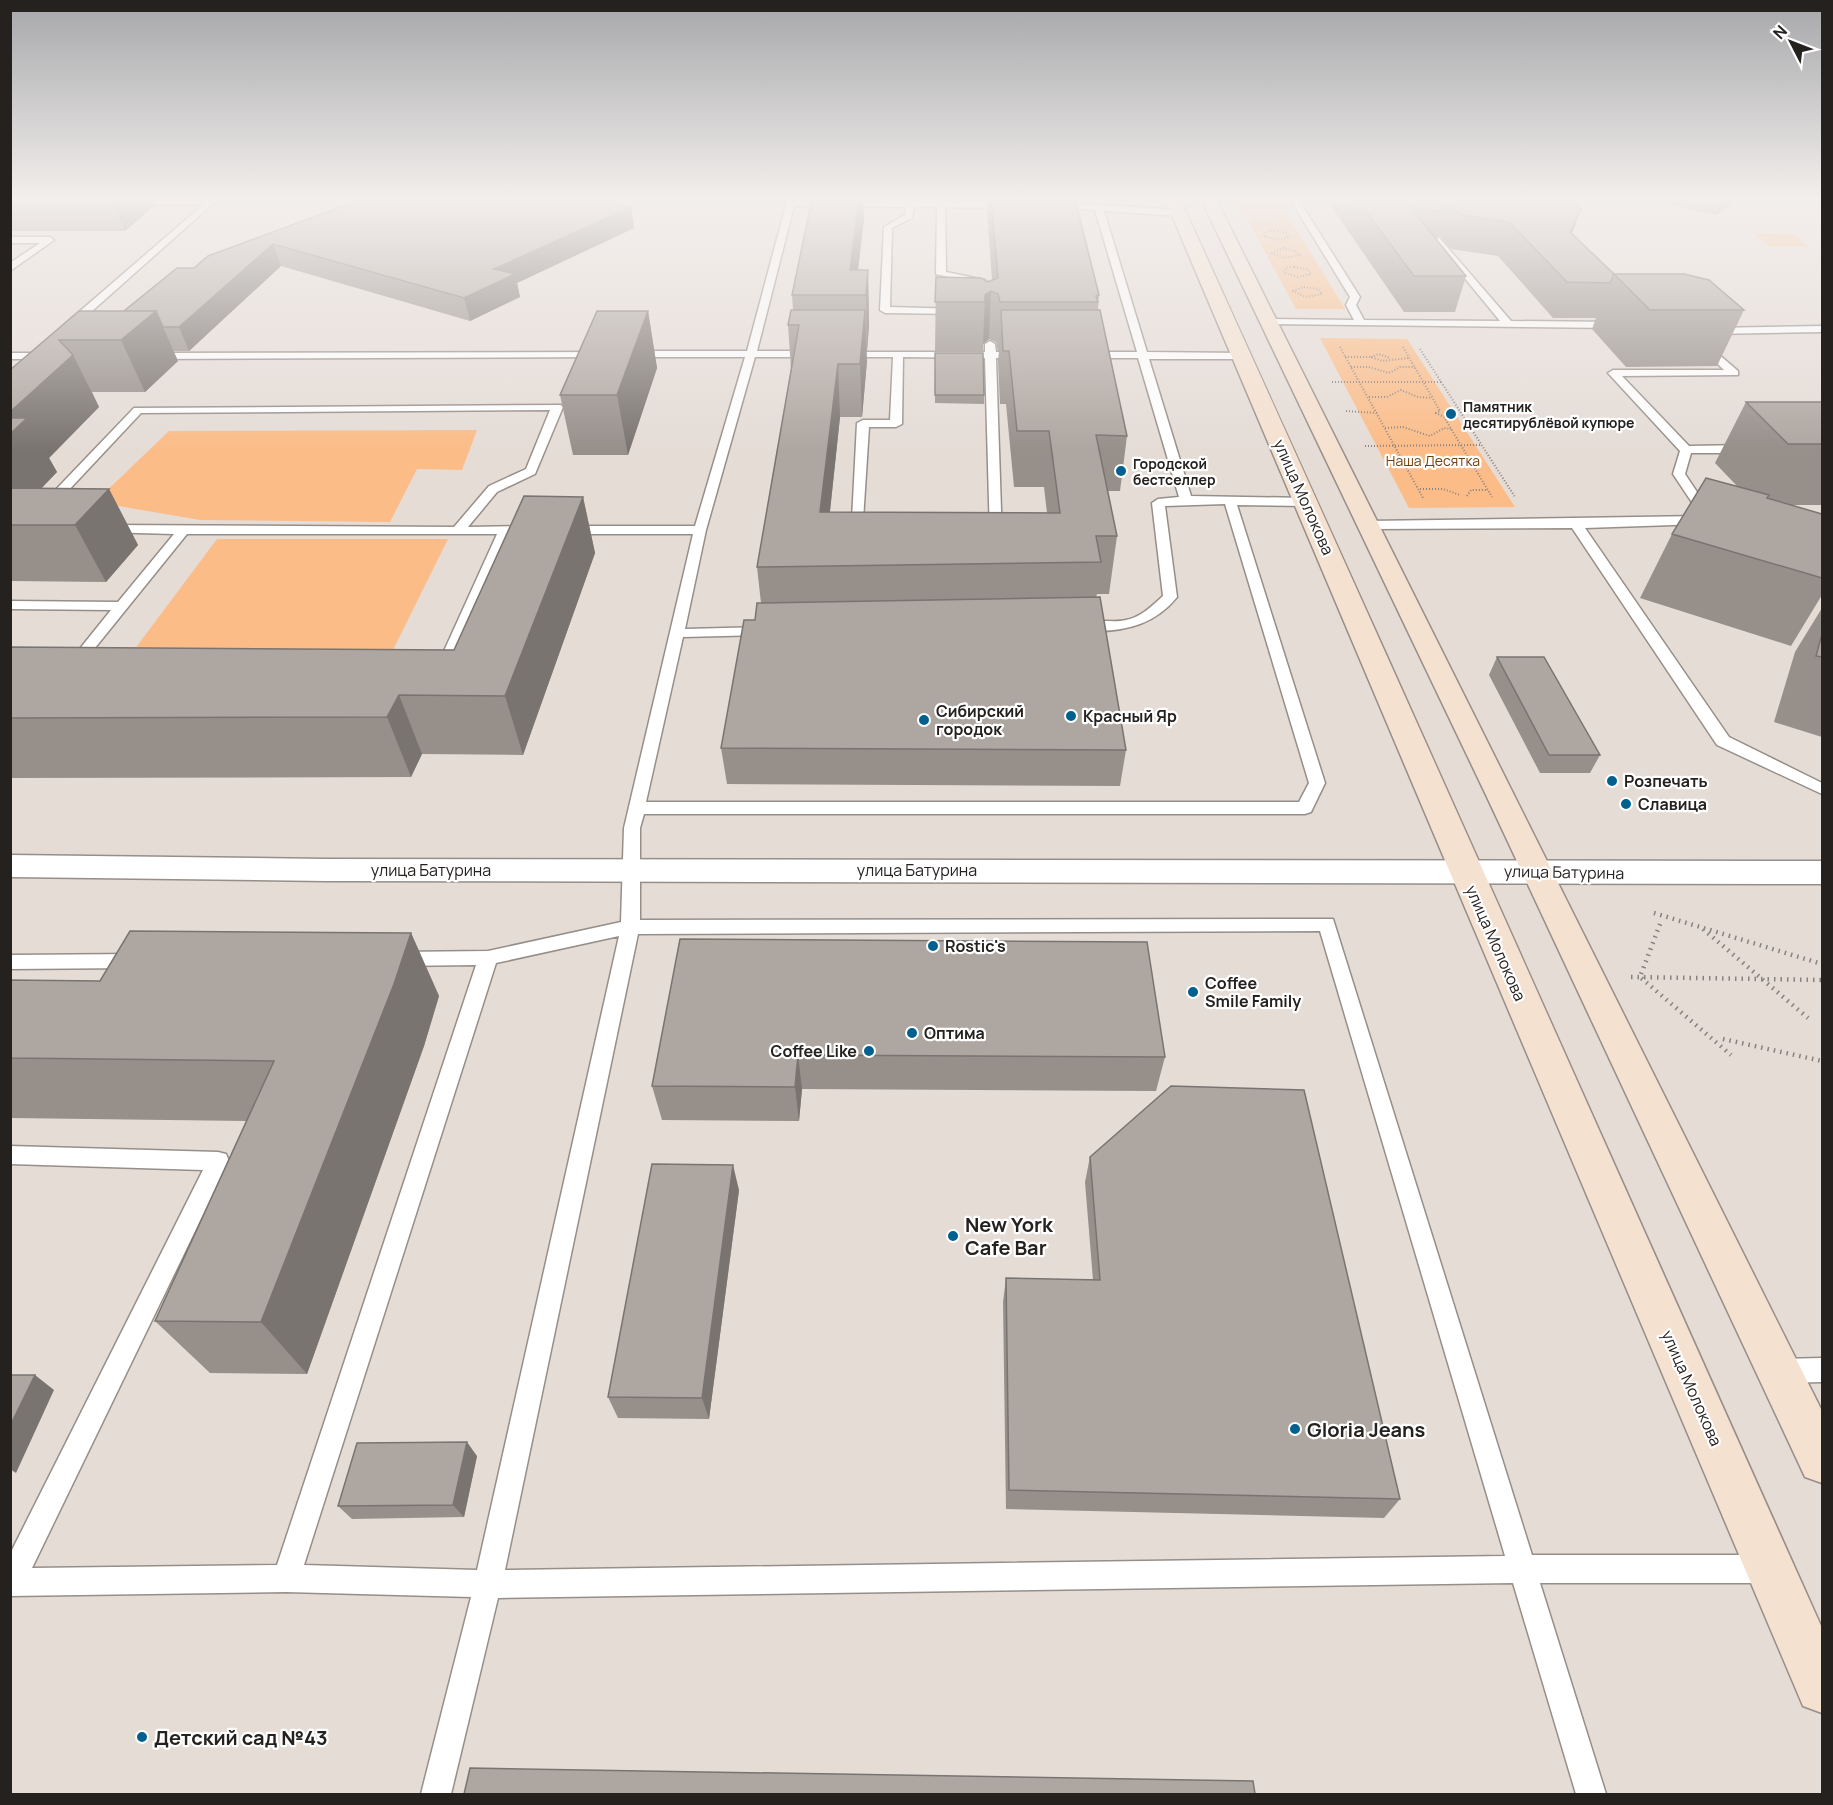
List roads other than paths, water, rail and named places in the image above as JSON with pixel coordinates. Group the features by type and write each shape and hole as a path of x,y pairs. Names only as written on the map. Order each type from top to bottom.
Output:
{"main road":[{"name":"улица Молокова","path":"1209,283 1307,502 1822,1687"},
{"path":"1250,283 1538,872 1801,1371 1822,1460"}],"street":[{"name":"улица Батурина","path":"10,866 1822,873"}],"lane":[{"path":"19,371 118,283"},
{"path":"436,1794 488,1584 630,927 632,828 700,530 769,283"},
{"path":"886,283 885,310 964,311"},
{"path":"982,283 984,292"},
{"path":"1121,283 1186,500"},
{"path":"1346,283 1354,297 1351,306 1361,324"},
{"path":"1475,283 1509,325"},
{"path":"1270,322 1625,325"},
{"path":"1754,449 1686,450 1613,374 1734,374 1698,334 1822,329"},
{"path":"144,356 898,354 990,349 1037,355"},
{"path":"985,548 997,548 990,349"},
{"path":"867,547 856,547 863,423 896,424 898,354"},
{"path":"1072,355 1242,356"},
{"path":"10,356 61,356"},
{"path":"35,518 138,410 557,407 531,471 493,489 458,531"},
{"path":"1368,525 1543,525 1715,520 1679,474 1686,450"},
{"path":"1070,627 1129,626 1150,617 1170,597 1158,504 1186,500 1307,502"},
{"path":"637,808 1305,808 1317,783 1230,501"},
{"path":"1576,524 1723,741 1822,789"},
{"path":"87,529 182,531 700,530"},
{"path":"435,686 506,530"},
{"path":"65,675 182,531"},
{"path":"10,605 122,606"},
{"path":"677,633 784,631"},
{"path":"381,959 488,958 630,927 1327,924 1591,1794"},
{"path":"286,1578 488,958"},
{"path":"10,962 154,961"},
{"path":"10,1155 218,1161 11,1582 286,1578 488,1584 1523,1569 1771,1569"}],"place":[{"name":"Памятник десятирублёвой купюре","path":"1451,414"},
{"name":"Городской бестселлер","path":"1121,471"},
{"name":"Красный Яр","path":"1071,716"},
{"name":"Сибирский городок","path":"924,720"},
{"name":"Розпечать","path":"1612,781"},
{"name":"Славица","path":"1626,804"},
{"name":"Rostic's","path":"933,946"},
{"name":"Coffee Smile Family","path":"1193,992"},
{"name":"Оптима","path":"912,1033"},
{"name":"Coffee Like","path":"869,1051"},
{"name":"New York Cafe Bar","path":"953,1236"},
{"name":"Gloria Jeans","path":"1295,1429"},
{"name":"Детский сад №43","path":"142,1737"}],"park label":[{"name":"Наша Десятка","path":"1433,460"}]}
